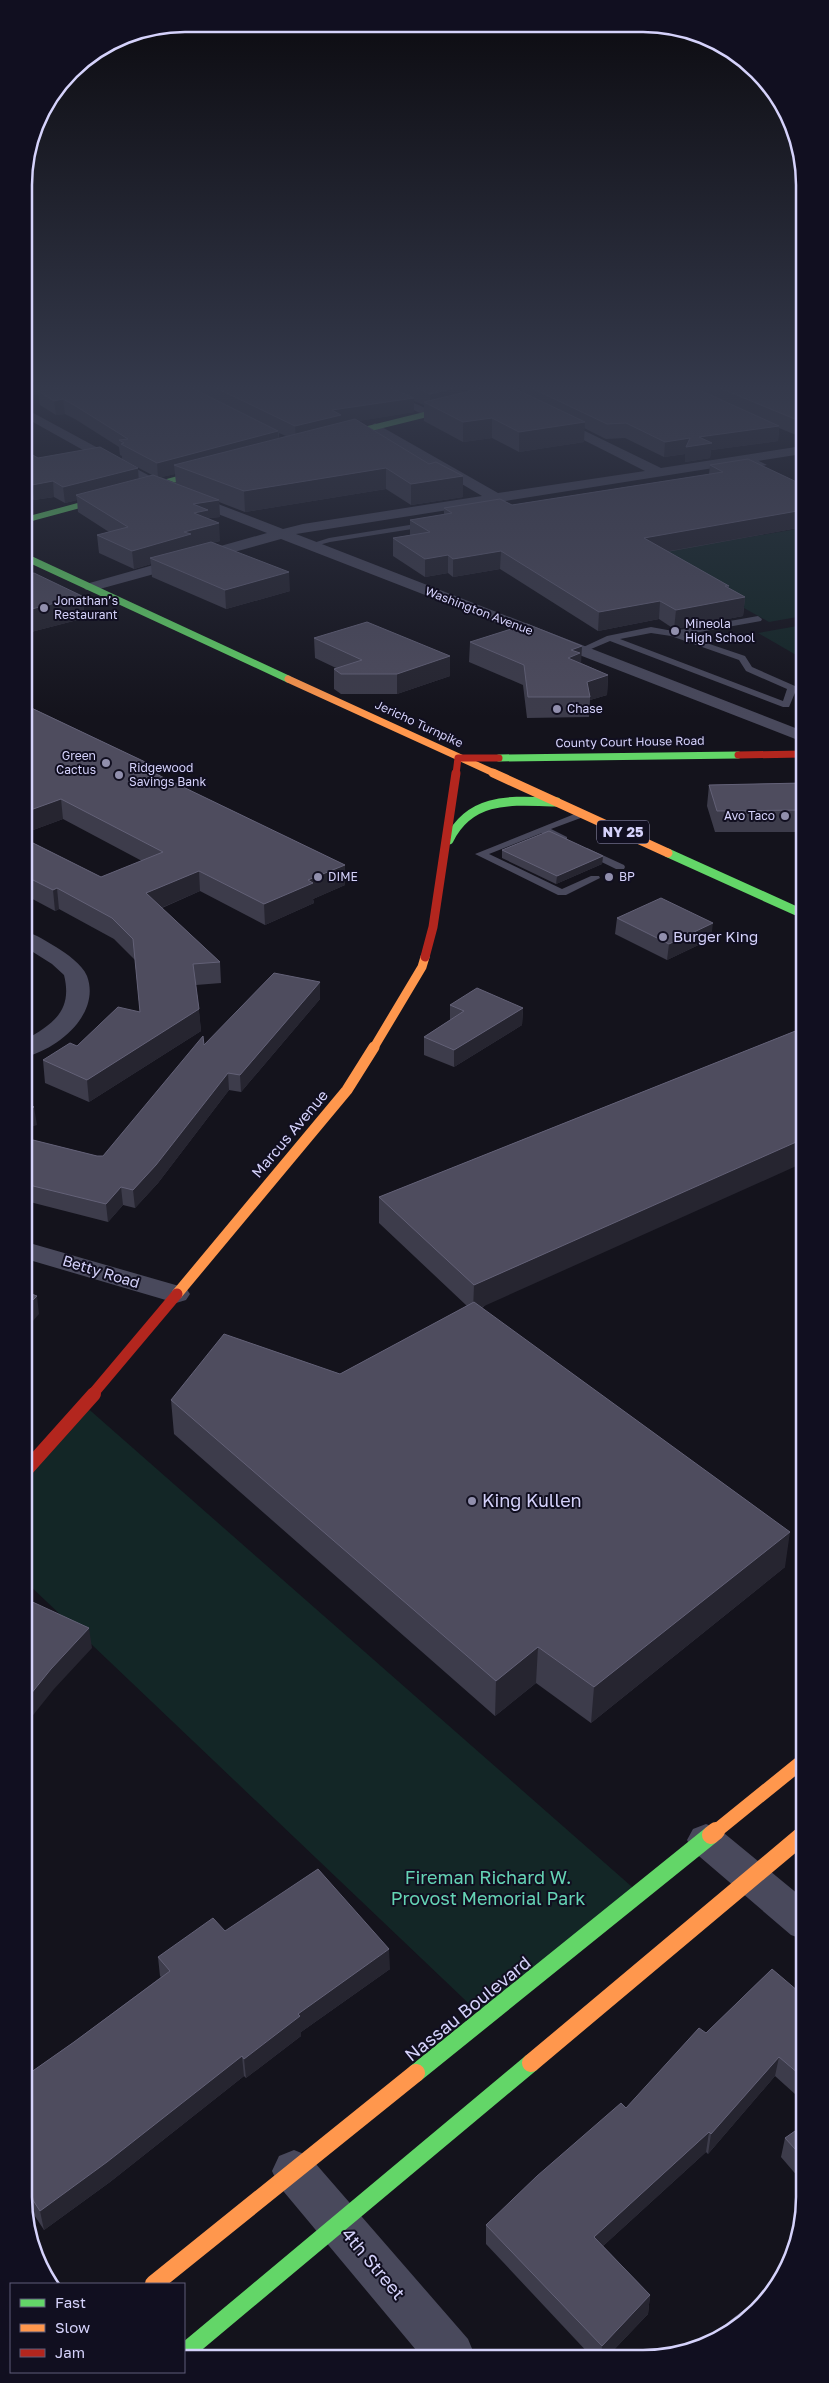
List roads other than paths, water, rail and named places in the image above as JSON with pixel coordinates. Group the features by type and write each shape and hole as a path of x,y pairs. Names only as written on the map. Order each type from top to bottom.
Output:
{"main road":[{"path":"33,518 118,495"},
{"name":"Jericho Turnpike","path":"33,561 458,758 796,911"},
{"name":"County Court House Road","path":"458,758 796,754"},
{"name":"Marcus Avenue","path":"32,1463 61,1432 347,1090 401,1003 422,967 433,928 458,758"},
{"path":"443,853 454,826 468,812 495,804 557,802"},
{"name":"Nassau Boulevard","path":"155,2283 796,1767"},
{"path":"188,2350 796,1841"}],"street":[{"name":"Washington Avenue","path":"182,495 796,734"},
{"path":"491,495 496,498"},
{"path":"91,588 303,528 513,495"},
{"path":"33,942 53,954 75,975 80,999 75,1010 64,1025 33,1045"},
{"name":"Betty Road","path":"32,1252 176,1294"},
{"path":"706,1840 796,1916"},
{"name":"4th Street","path":"294,2171 446,2350"}],"lane":[{"path":"311,545 329,540 435,522"},
{"path":"674,634 758,619"},
{"path":"581,650 610,638 651,630 674,634 742,658 749,669 792,688 786,705 610,638"},
{"path":"582,814 480,854 562,892 595,878 583,873"},
{"path":"542,829 620,867"},
{"path":"512,841 527,848"}],"place":[{"name":"Jonathan’s Restaurant","path":"44,608"},
{"name":"Mineola High School","path":"675,631"},
{"name":"Chase","path":"557,709"},
{"name":"Green Cactus","path":"106,763"},
{"name":"Ridgewood Savings Bank","path":"119,775"},
{"name":"Avo Taco","path":"785,816"},
{"name":"DIME","path":"318,877"},
{"name":"BP","path":"609,877"},
{"name":"Burger King","path":"663,937"},
{"name":"King Kullen","path":"472,1501"}],"park label":[{"name":"Fireman Richard W. Provost Memorial Park","path":"488,1888"}]}
